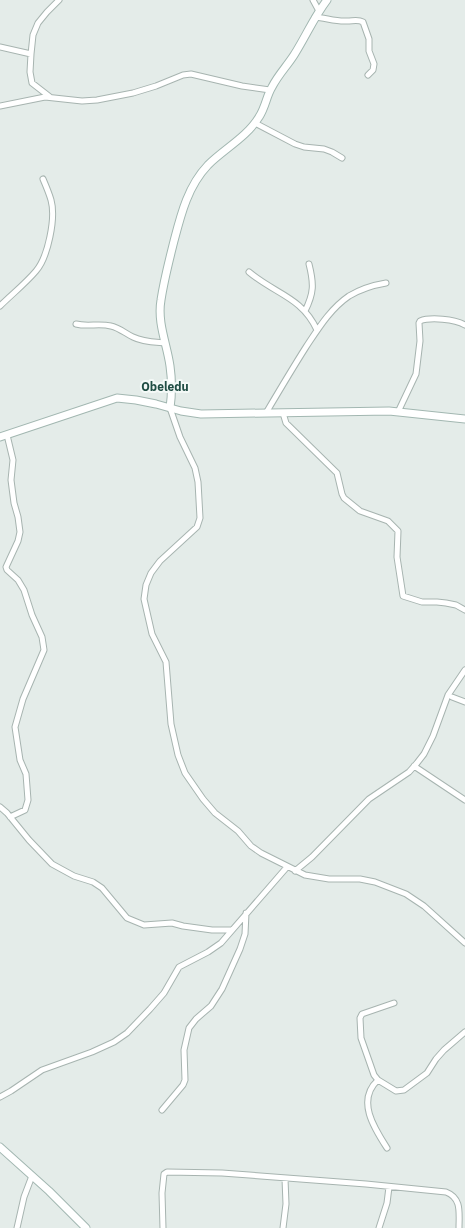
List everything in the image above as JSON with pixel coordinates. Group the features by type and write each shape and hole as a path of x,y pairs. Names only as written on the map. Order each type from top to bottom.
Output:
{"main road":[{"path":"170,408 172,387 170,365 160,317 160,302 166,271 181,214 190,192 199,176 209,164 255,123 265,108 270,90 327,0"},
{"path":"3,436 117,398 142,401 181,411 201,414 389,411 465,419"},
{"path":"0,1147 86,1228"}],"street":[{"path":"50,97 32,83 30,72 31,54 33,35 38,23 60,0"},
{"path":"313,0 317,14 340,21 358,20 363,22 369,39 369,51 374,64 373,70 368,75"},
{"path":"0,47 31,54"},
{"path":"0,106 50,97 82,101 96,100 138,91 156,86 183,75 191,74 242,86 270,90"},
{"path":"255,123 295,144 304,147 324,149 342,158"},
{"path":"0,306 37,270 45,254 49,241 52,215 51,200 43,179"},
{"path":"305,311 311,298 314,286 308,264"},
{"path":"249,272 268,286 295,301 311,318 317,330"},
{"path":"266,413 286,378 324,319 341,302 350,296 376,285 386,283"},
{"path":"398,412 416,374 420,342 420,321 440,320 465,324"},
{"path":"76,324 85,326 111,326 144,341 165,343"},
{"path":"170,408 180,437 195,468 198,482 200,518 197,527 160,561 151,572 146,585 144,599 152,634 166,662 171,724 178,755 185,773 215,813 238,831 251,846 287,867 305,875 329,879 360,879 375,882 406,894 424,906 465,943"},
{"path":"283,413 286,423 337,473 344,498 360,511 388,521 398,531 397,557 403,596 422,602 437,602 456,605 465,610"},
{"path":"3,436 13,460 11,480 20,532 18,541 6,567 7,570 18,580 24,590 42,637 44,650 23,700 15,727 20,760 26,774 28,800 25,810 10,816"},
{"path":"295,871 312,857 369,799 409,772 424,754 433,736 448,695 465,670"},
{"path":"452,697 465,702"},
{"path":"414,766 465,800"},
{"path":"0,807 10,816 29,840 52,864 74,876 85,878 102,888 127,918 144,925 172,923 212,930 232,930"},
{"path":"0,1097 42,1070 92,1052 114,1042 127,1033 164,993 180,967 221,943 287,867"},
{"path":"162,1110 183,1085 184,1050 189,1028 196,1019 211,1006 222,989 245,934 246,913"},
{"path":"394,1002 362,1014 360,1018 361,1038 374,1075 378,1080 396,1091 404,1090 426,1073 436,1058 465,1032"},
{"path":"378,1080 370,1092 367,1100 371,1120 387,1148"},
{"path":"163,1228 162,1193 164,1174 167,1172 222,1173 366,1184 446,1192 457,1200 459,1209 459,1228"},
{"path":"17,1228 24,1198 32,1176"},
{"path":"283,1228 286,1204 285,1179"},
{"path":"379,1228 389,1187"}],"district":[{"name":"Obeledu","path":"165,387"}]}
